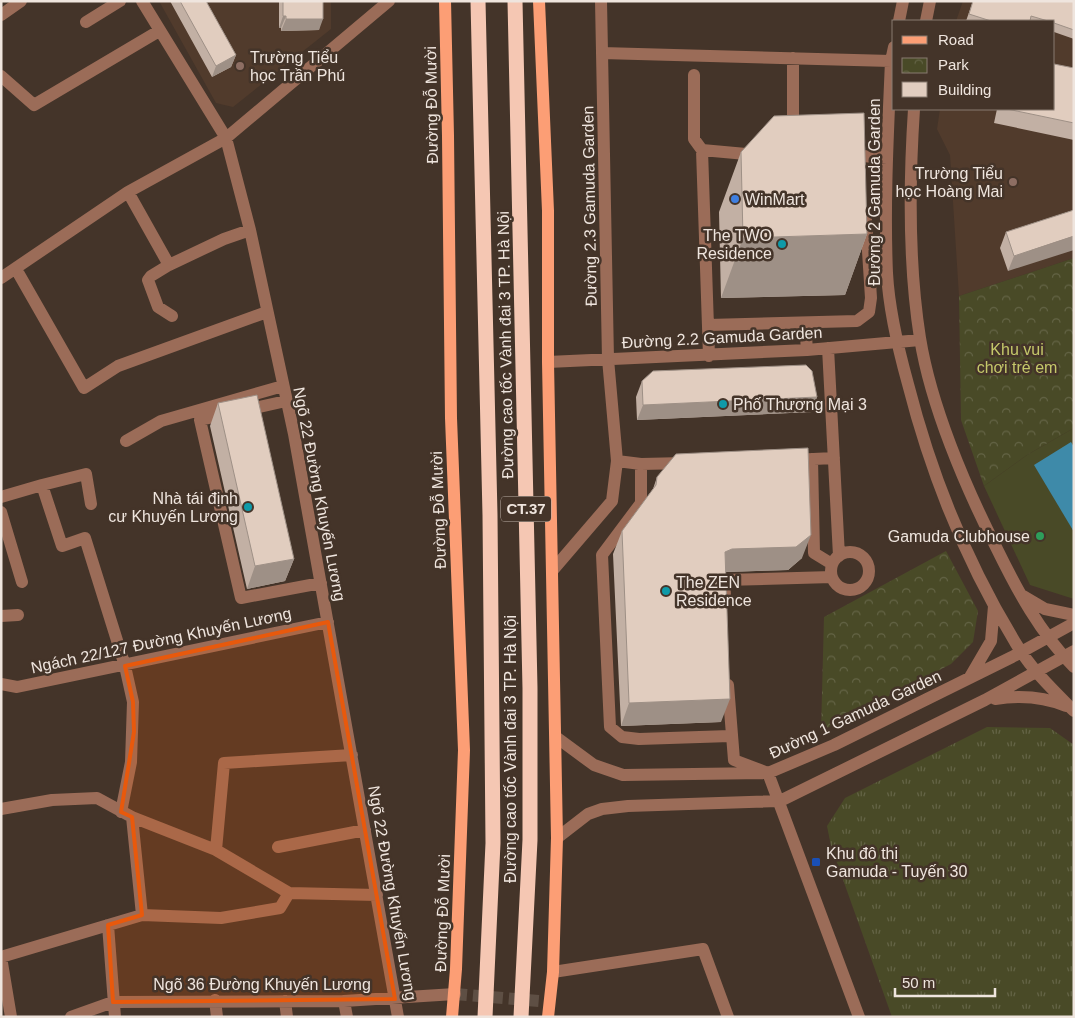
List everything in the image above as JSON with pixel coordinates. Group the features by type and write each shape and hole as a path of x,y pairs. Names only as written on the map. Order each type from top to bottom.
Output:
{"highway":[{"name":"Đường cao tốc Vành đai 3 TP. Hà Nội","path":"478,1 490,515 493,843 486,1017"},
{"name":"Đường cao tốc Vành đai 3 TP. Hà Nội","path":"515,1 530,688 530,840 521,1017"}],"main road":[{"name":"Đường Đỗ Mười","path":"444,1 448,136 451,418 464,750 455,994 452,1017"},
{"path":"539,1 548,211 548,362 557,838 553,972 548,1017"}],"street":[{"path":"3,10 21,1"},
{"path":"86,22 120,1"},
{"name":"Ngõ 22 Đường Khuyến Lương","path":"142,1 226,138 250,230 283,386 321,583 398,1017"},
{"path":"1,278 128,192 226,138 390,1"},
{"name":"Đường 2.3 Gamuda Garden","path":"552,571 612,501 617,461 608,359 600,1"},
{"path":"899,20 903,1"},
{"path":"926,20 930,1"},
{"path":"1,76 34,105 159,31"},
{"path":"602,53 891,61"},
{"name":"Đường 2 Gamuda Garden","path":"892,56 887,158 888,274 897,342 920,429 957,529 994,604 1022,652 1037,672 1072,709"},
{"path":"792,145 793,58"},
{"path":"694,75 694,140 702,150 709,356"},
{"path":"914,110 911,159 911,269 920,340 942,419 980,516 1020,594 1048,637 1069,654 1074,667"},
{"path":"702,150 773,155"},
{"path":"842,155 887,158"},
{"path":"862,155 863,173"},
{"path":"128,192 169,265"},
{"path":"708,325 857,321 869,312 870,282 865,210"},
{"path":"172,316 158,307 148,284 151,276 169,265 224,239 250,230"},
{"path":"16,269 84,388 118,366 267,312"},
{"path":"870,282 888,274"},
{"path":"805,323 807,350"},
{"name":"Đường 2.2 Gamuda Garden","path":"548,362 709,356 920,340"},
{"path":"828,348 834,458 836,560 832,577"},
{"path":"126,441 161,421 283,386"},
{"path":"286,401 200,420 242,598 321,583"},
{"path":"783,460 834,458"},
{"path":"725,610 724,580 832,577 842,588 848,590 862,586 867,580 868,566 865,559 853,552 836,560 814,553 812,459"},
{"path":"617,461 640,464 698,462"},
{"path":"640,464 641,503 602,555 610,727 622,736 639,739 730,736"},
{"path":"1,497 86,474 91,504"},
{"path":"42,485 62,546 84,538 125,666 133,702 134,732 126,814 142,915"},
{"path":"1,512 22,582"},
{"path":"1020,594 1045,609 1074,615"},
{"path":"970,678 991,641 994,604"},
{"path":"1,616 18,615"},
{"name":"Ngách 22/127 Đường Khuyến Lương","path":"1,684 17,687 125,666 328,622"},
{"name":"Đường 1 Gamuda Garden","path":"556,737 594,765 623,775 768,773 815,754 970,678 1022,652 1074,622"},
{"path":"557,838 588,814 602,809 628,806 780,801 985,700 1069,654"},
{"path":"728,668 730,736 734,760 768,773 860,1017"},
{"path":"985,700 1018,696 1038,698 1072,709"},
{"path":"216,850 224,763 352,755"},
{"path":"1,809 89,797 97,798 126,814 216,850 289,893 377,895"},
{"path":"278,847 365,830"},
{"path":"11,1017 1,957 142,915 221,918 280,908 289,893"},
{"path":"108,925 115,1017"},
{"path":"553,972 703,949 728,1017"},
{"name":"Ngõ 36 Đường Khuyến Lương","path":"71,1017 113,1002 216,1000 344,1001 455,994"},
{"path":"216,1000 217,1017"},
{"path":"285,1001 287,1017"},
{"path":"344,1001 347,1017"}],"highlighted area":[{"path":"328,622 395,999 113,1002 108,925 142,915 132,817 121,812 134,732 133,702 125,666"}],"shaded area":[{"name":"Trường Tiểu học Trần Phú","path":"159,1 331,1 331,29 233,107 216,103"},
{"name":"Trường Tiểu học Hoàng Mai","path":"963,1 1074,1 1074,258 959,296 950,155 937,129 940,110 1055,110 1055,20 956,20"}],"green space":[{"name":"Khu vui chơi trẻ em","path":"1074,258 1074,428 1027,455 984,486 961,420 959,296"},
{"name":"Gamuda Clubhouse","path":"1074,428 1074,599 1030,585 984,486 1027,455"},
{"path":"946,551 978,611 973,642 951,664 821,731 824,617"},
{"path":"987,727 1050,728 1074,745 1074,1017 892,1017 831,846 827,826 845,798"}],"water":[{"path":"1071,442 1074,447 1074,532 1034,465"}],"building":[{"path":"180,1 206,1 236,55 216,66"},
{"path":"283,1 323,1 323,19 286,19 286,16 283,16"},
{"path":"973,1 1074,1 1074,30 1055,23 1055,20 1045,20 1031,16 1030,20 988,20 969,14"},
{"path":"1055,64 1074,68 1074,123 1012,110 1055,110"},
{"path":"864,113 867,234 743,238 741,152 774,116"},
{"path":"1074,210 1074,236 1014,256 1006,232"},
{"path":"806,365 812,371 817,397 643,405 642,381 653,371"},
{"path":"257,395 294,559 255,566 218,403"},
{"name":"The ZEN Residence","path":"808,448 811,535 796,547 732,549 725,552 730,699 629,703 622,531 656,485 657,477 676,454"}],"tunnel":[{"path":"455,994 550,1002"}],"place":[{"name":"Trường Tiểu học Trần Phú","path":"240,66"},
{"name":"Trường Tiểu học Hoàng Mai","path":"1013,182"},
{"name":"WinMart","path":"735,199"},
{"name":"The TWO Residence","path":"782,244"},
{"name":"Phố Thương Mại 3","path":"723,404"},
{"name":"Nhà tái định cư Khuyến Lương","path":"248,507"},
{"name":"Gamuda Clubhouse","path":"1040,536"},
{"name":"The ZEN Residence","path":"666,591"},
{"name":"Khu đô thị Gamuda - Tuyến 30","path":"816,862"}]}
